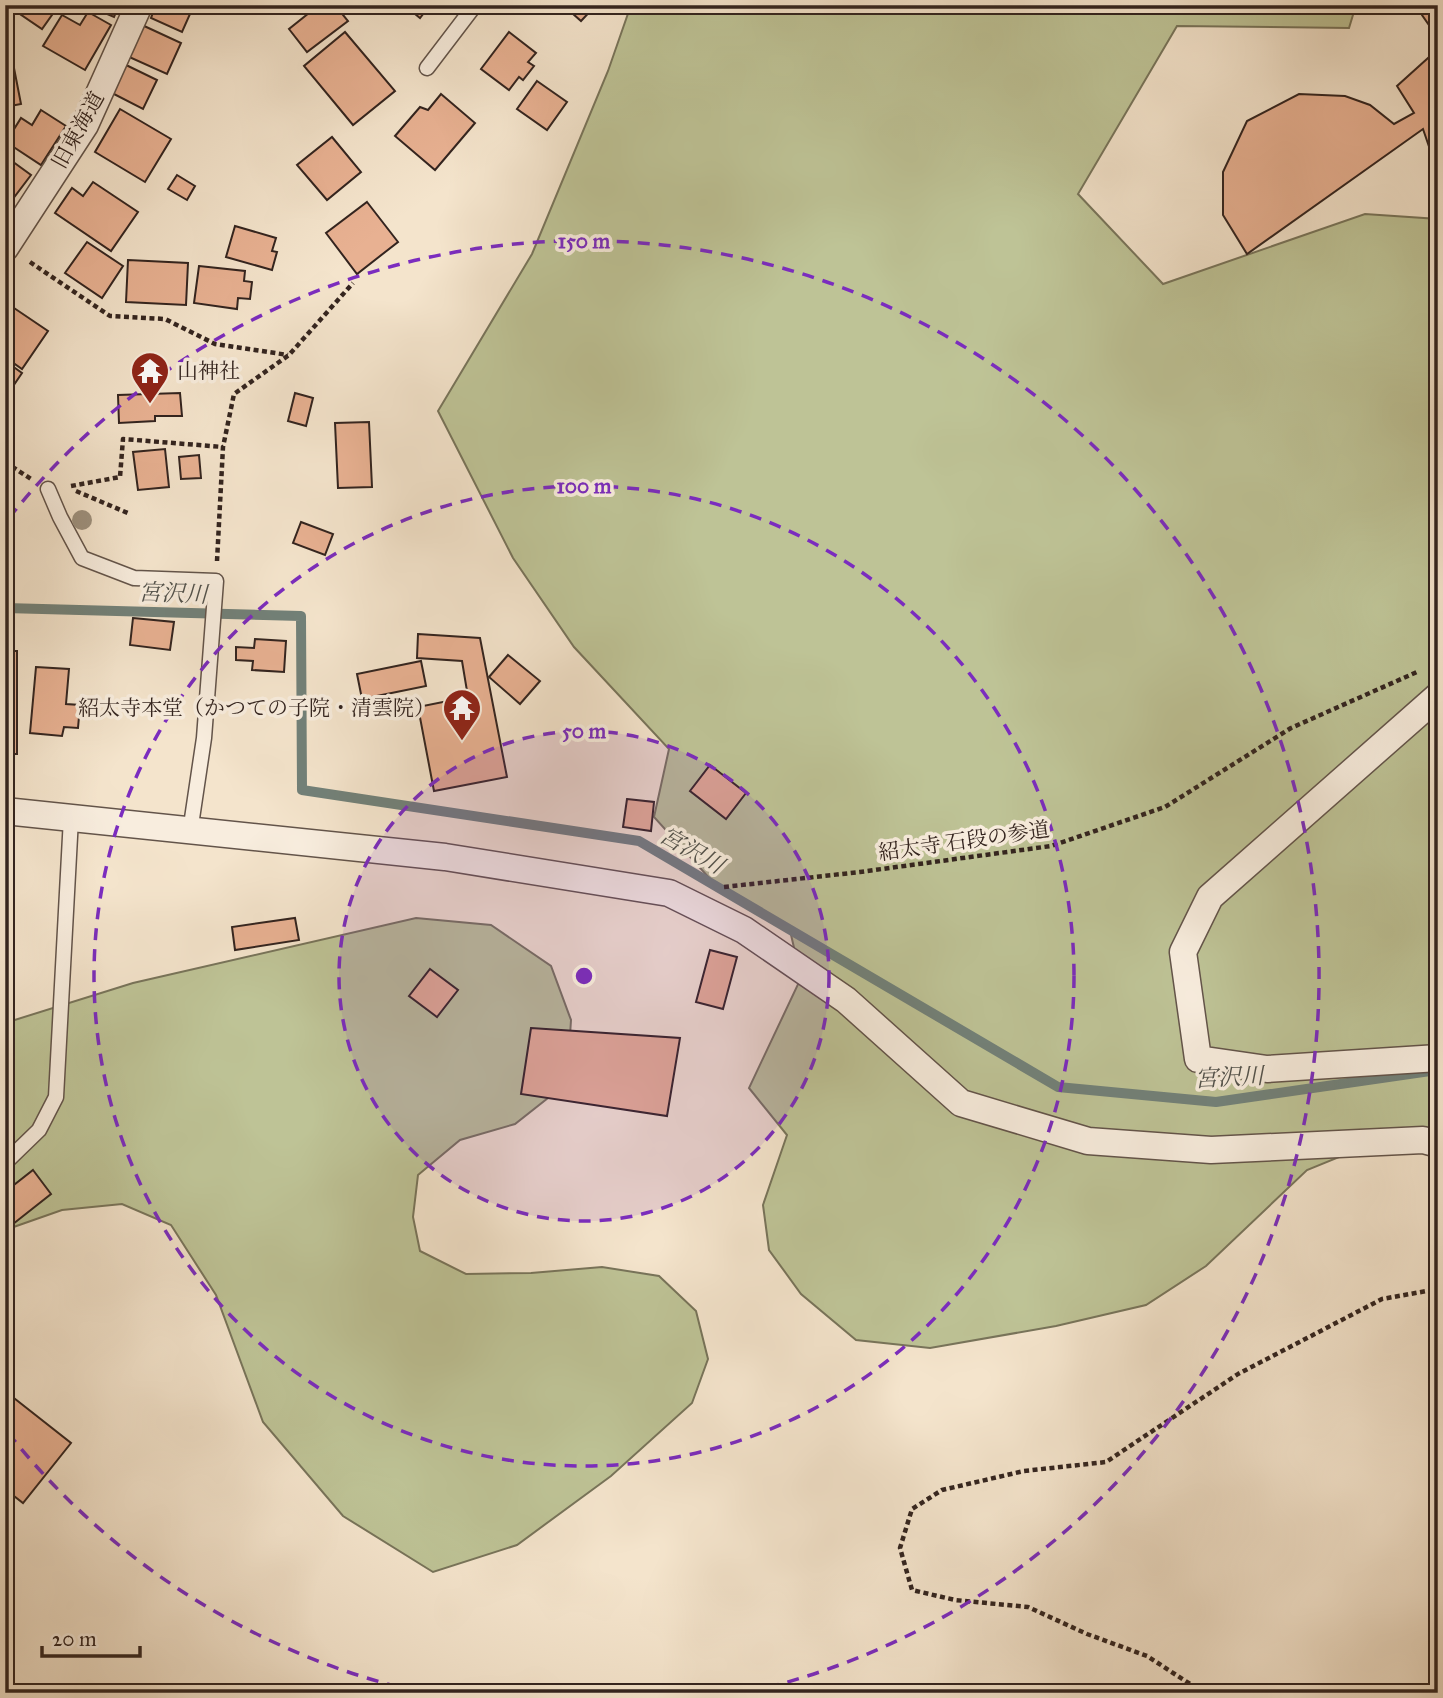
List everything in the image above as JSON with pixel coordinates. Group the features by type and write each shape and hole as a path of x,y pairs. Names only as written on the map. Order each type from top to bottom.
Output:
{"street":[{"name":"旧東海道","path":"6,247 85,125 139,5"},
{"path":"1438,696 1210,897 1183,952 1198,1059 1268,1069 1438,1059"},
{"path":"5,811 445,857 670,893 744,930 846,1000 961,1103 1088,1141 1211,1150 1423,1140 1438,1144"}],"lane":[{"path":"427,68 475,5"},
{"path":"48,489 82,558 134,578 216,581 204,738 190,832"},
{"path":"5,1163 39,1130 56,1097 71,818"}],"path":[{"path":"6,247 110,316 165,319 215,344 289,355"},
{"path":"216,581 223,447 234,394 289,355 353,283"},
{"path":"130,514 65,487 120,477 123,439 223,447"},
{"name":"紹太寺 石段の参道","path":"748,884 1052,846 1165,807 1291,728 1428,668"},
{"path":"1204,1693 1147,1656 1087,1634 1028,1607 955,1601 912,1590 900,1548 912,1509 942,1490 1024,1471 1106,1462 1238,1374 1382,1299 1438,1289"}],"green space":[{"path":"631,5 1356,5 1349,28 1177,26 1078,194 1163,284 1365,214 1438,219 1438,1130 1410,1128 1307,1170 1206,1266 1146,1305 1056,1326 930,1348 856,1340 801,1294 769,1250 763,1205 787,1135 749,1088 801,978 789,926 720,890 654,817 669,749 574,647 513,558 438,411 532,254 608,71"},
{"path":"416,918 491,925 551,966 571,1020 567,1083 515,1124 460,1140 418,1175 413,1217 420,1251 466,1274 531,1273 602,1267 659,1276 696,1311 708,1359 692,1403 611,1476 517,1545 433,1572 343,1516 263,1422 216,1295 171,1225 122,1204 62,1210 5,1230 5,1023 133,983"}],"building":[{"path":"18,5 59,5 42,29 14,10"},
{"path":"86,5 119,5 114,17"},
{"path":"156,5 194,5 182,32 151,18"},
{"path":"319,5 335,5 348,21 307,52 289,29"},
{"path":"404,5 430,5 420,18"},
{"path":"563,5 596,5 581,21"},
{"path":"1419,5 1438,5 1438,38 1422,15"},
{"path":"88,12 111,25 85,70 43,46 62,15 80,25"},
{"path":"142,25 181,43 167,74 127,56"},
{"path":"345,32 395,91 353,125 304,66"},
{"path":"509,32 536,53 528,62 534,66 523,80 519,77 509,90 481,69"},
{"path":"1438,49 1438,173 1423,129 1247,254 1223,215 1223,172 1247,121 1299,94 1345,96 1370,105 1394,124 1414,113 1397,86"},
{"path":"13,63 21,104 5,107 5,65"},
{"path":"124,64 157,80 143,109 110,92"},
{"path":"537,81 567,102 547,130 517,109"},
{"path":"441,94 475,123 435,170 395,136 420,107 428,110"},
{"path":"120,109 171,139 145,182 95,152"},
{"path":"41,110 66,126 41,165 6,142 21,118 32,125"},
{"path":"332,137 361,172 327,200 297,165"},
{"path":"5,156 31,175 6,208 5,208"},
{"path":"177,175 195,186 187,200 168,189"},
{"path":"93,182 138,212 111,251 55,213 72,188 83,196"},
{"path":"367,202 398,242 357,274 326,233"},
{"path":"235,226 276,238 272,251 277,252 272,270 226,257"},
{"path":"87,242 123,266 102,298 65,273"},
{"path":"128,260 188,263 186,305 126,302"},
{"path":"199,266 245,271 244,281 252,282 250,299 238,298 237,309 194,303"},
{"path":"14,308 48,331 22,369 5,357 5,321"},
{"path":"8,363 22,373 5,398 5,367"},
{"name":"山神社","path":"180,393 182,416 155,416 155,421 119,423 118,395"},
{"path":"295,393 313,398 306,426 288,421"},
{"path":"369,422 372,487 338,488 335,423"},
{"path":"165,449 169,487 138,490 133,452"},
{"path":"199,455 201,478 181,479 179,457"},
{"path":"301,522 333,534 325,555 293,543"},
{"path":"133,618 174,622 170,650 130,645"},
{"name":"紹太寺本堂（かつての子院・清雲院）","path":"418,634 480,638 507,777 434,791 418,707 468,697 462,661 417,658"},
{"path":"255,639 286,641 284,672 252,670 253,661 236,660 236,647 254,648"},
{"path":"5,651 17,651 17,754 5,754"},
{"path":"508,655 540,681 520,704 489,677"},
{"path":"421,661 426,686 362,699 357,674"},
{"path":"36,667 69,669 66,704 80,705 78,728 64,727 62,736 30,733"},
{"path":"710,765 746,793 726,819 690,791"},
{"path":"627,799 654,802 651,831 623,827"},
{"path":"295,918 299,940 235,950 232,927"},
{"path":"710,950 737,957 723,1009 696,1002"},
{"path":"430,969 458,990 437,1017 409,996"},
{"path":"531,1028 680,1038 667,1116 521,1094"},
{"path":"33,1170 51,1194 8,1228 5,1225 5,1192"},
{"path":"5,1391 71,1443 23,1503 5,1489"}],"waterway":[{"name":"宮沢川","path":"5,608 301,616 302,790 639,841 1058,1087 1216,1102 1437,1070"}],"place":[{"name":"山神社","path":"150,405"},
{"name":"紹太寺本堂（かつての子院・清雲院）","path":"462,742"}]}
